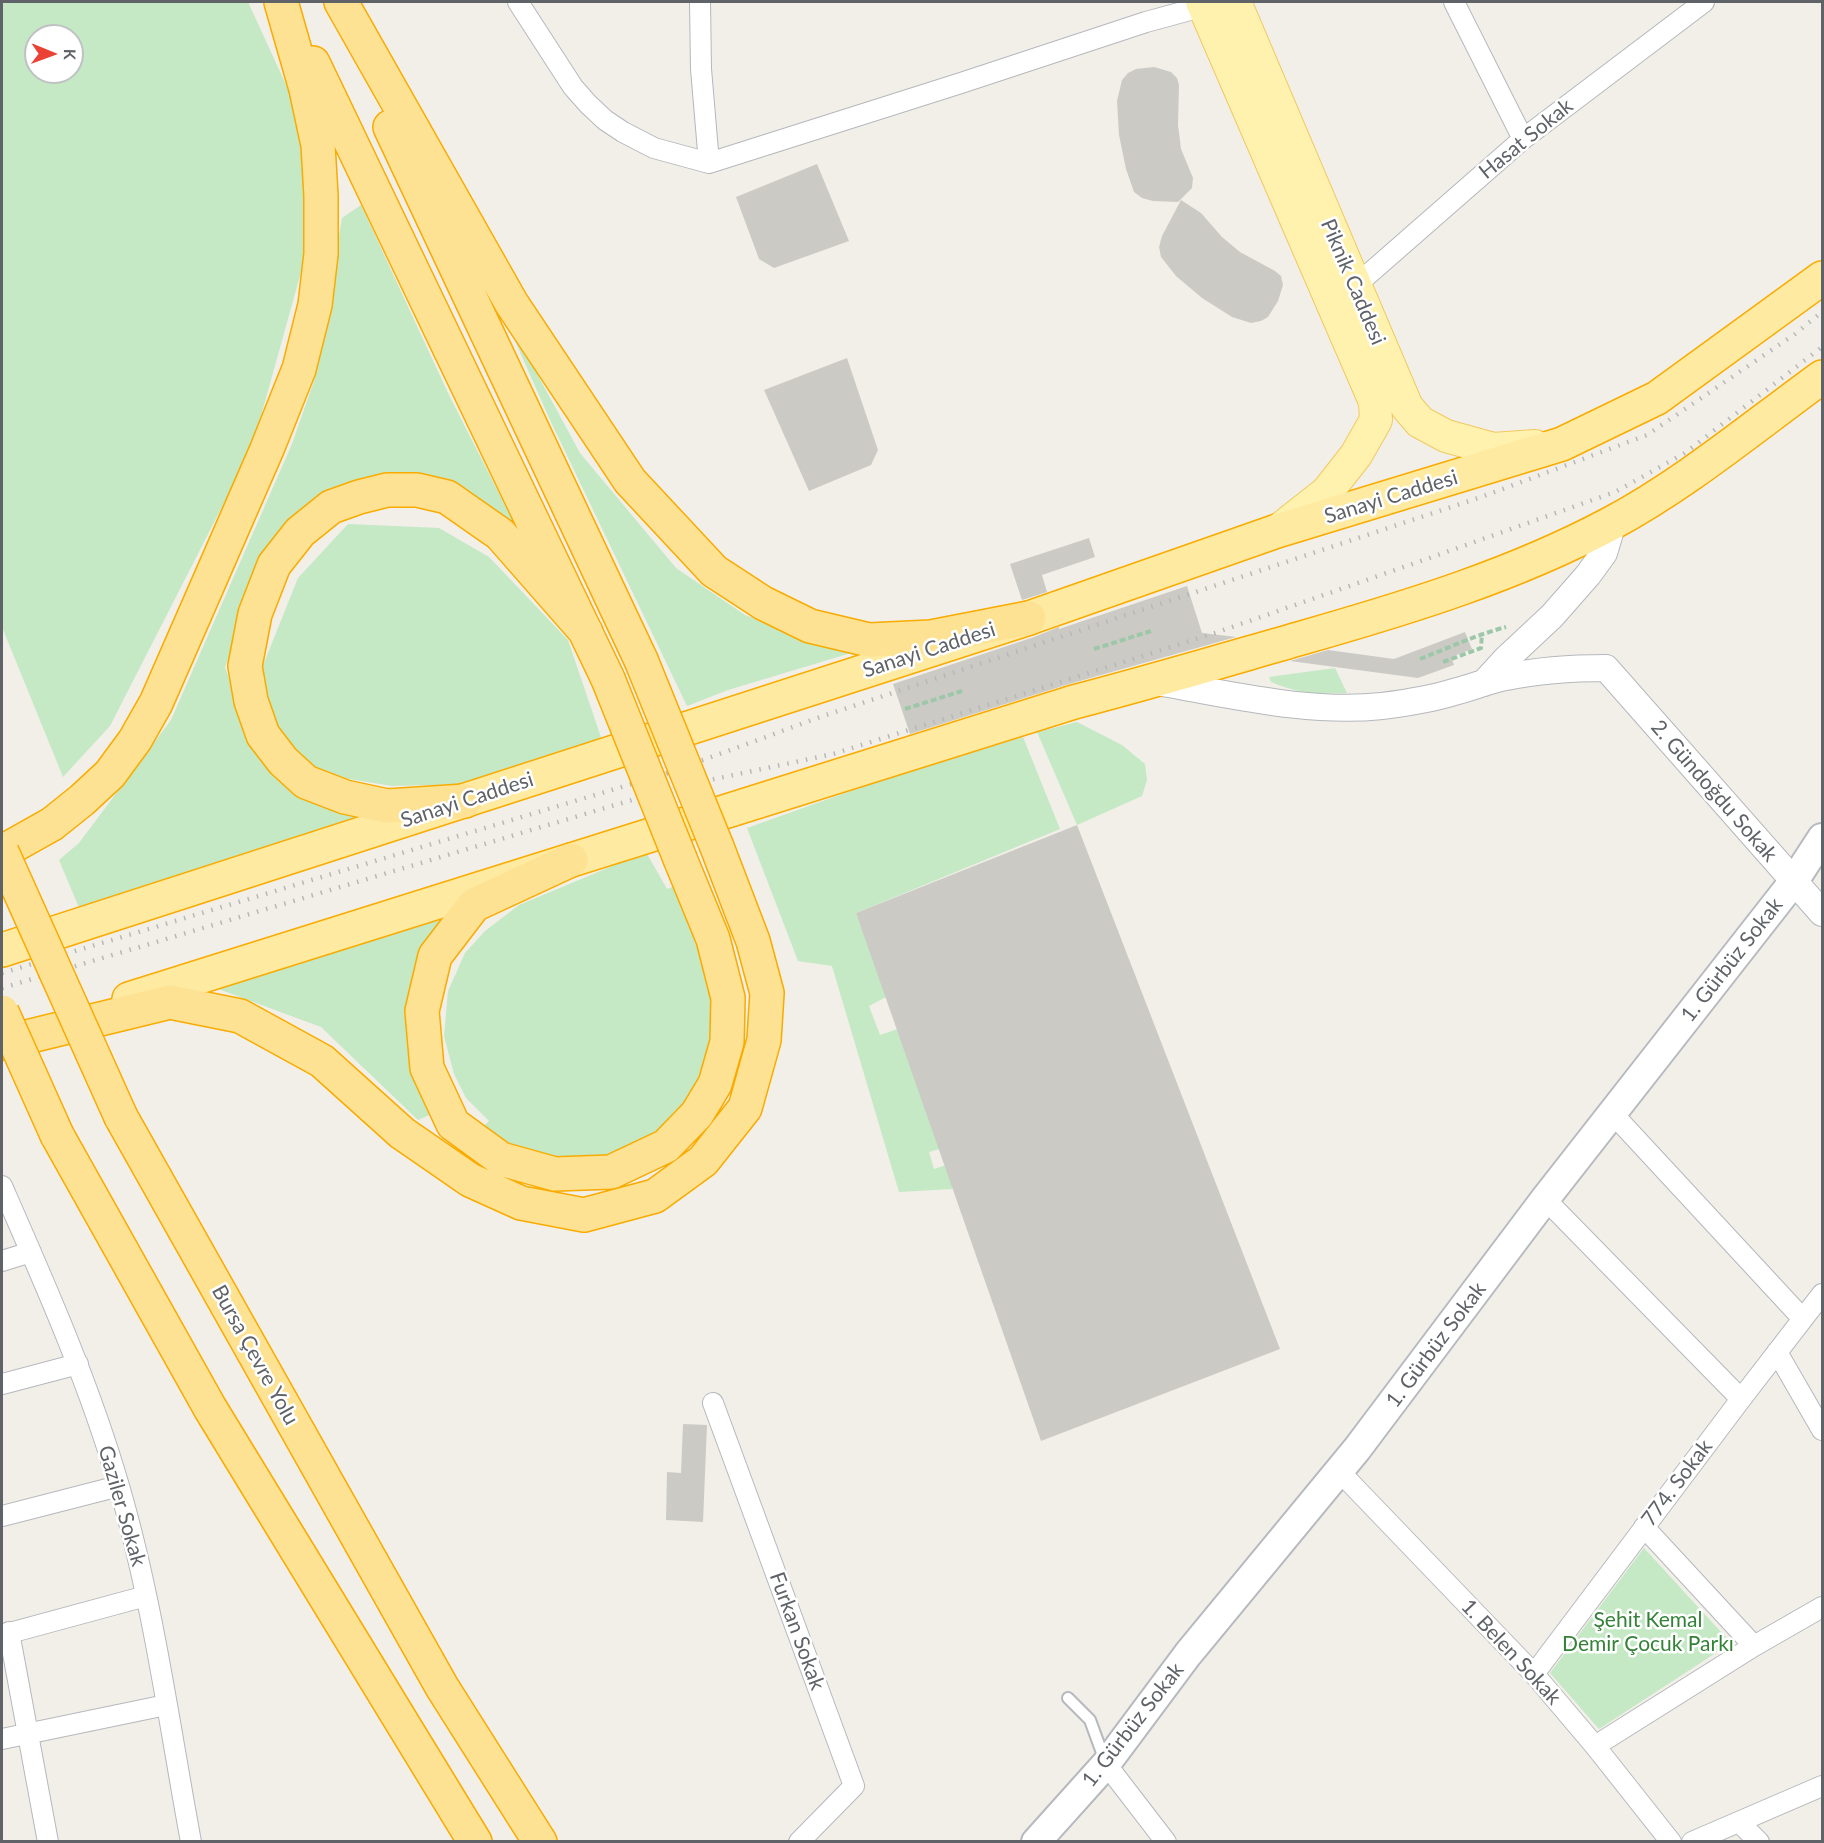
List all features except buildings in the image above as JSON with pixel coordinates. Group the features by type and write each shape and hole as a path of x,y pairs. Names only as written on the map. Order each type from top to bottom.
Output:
{"highway":[{"path":"282,2 608,678 713,939 728,998 727,1042 715,1084 697,1114 666,1146 611,1172 555,1174 501,1159 453,1124 427,1068 422,1011 435,956 474,905 571,860"},
{"path":"2,852 52,824 82,800 110,774 135,740 156,703 267,449 299,369 316,295 321,254 321,196 318,145 306,89 282,2"},
{"path":"2,1041 170,1002 240,1016 322,1061 402,1132 470,1180 521,1203 584,1215 655,1196 703,1161 745,1108 764,1040 767,993 753,941 640,660 406,163 335,2"},
{"path":"341,2 512,304 630,482 714,571 763,603 810,626 869,640 931,638 1029,618"},
{"name":"Sanayi Caddesi","path":"2,950 1029,618 1277,531 1562,444 1657,398 1822,278"},
{"path":"2,1041 1074,702 1335,629 1441,596 1533,561 1613,523 1662,494 1822,377"},
{"path":"465,801 387,806 345,797 306,782 283,761 263,735 251,701 244,666 255,614 274,565 300,532 331,507 359,496 387,490 417,490 447,496 500,534 586,633"},
{"name":"Bursa Çevre Yolu","path":"2,852 121,1117 442,1687 540,1842"},
{"path":"2,1012 57,1135 210,1408 475,1842"}],"main road":[{"name":"Piknik Caddesi","path":"1235,2 1407,407 1420,422 1446,436 1493,449 1562,444"},
{"name":"Piknik Caddesi","path":"1208,3 1375,402 1377,420 1356,455 1327,492 1277,531"},
{"name":"1. Gürbüz Sokak","path":"1036,1842 1106,1764 1188,1654 1339,1472 1545,1199 1794,881 1822,838"}],"street":[{"path":"518,2 573,87 605,120 654,148 709,163 1208,3"},
{"path":"700,2 701,69 709,163"},
{"path":"1454,2 1523,139"},
{"name":"Hasat Sokak","path":"1355,286 1523,139 1704,2"},
{"path":"1153,681 1293,705 1342,708 1381,706 1420,700 1484,683 1552,616 1588,575 1604,553 1613,523"},
{"name":"2. Gündoğdu Sokak","path":"1484,683 1534,671 1567,668 1606,669 1822,913"},
{"path":"1613,1114 1803,1318"},
{"name":"Gaziler Sokak","path":"2,1186 78,1364 119,1486 146,1596 191,1842"},
{"path":"1545,1199 1741,1399"},
{"path":"2,1261 31,1252"},
{"name":"774. Sokak","path":"1534,1674 1822,1294"},
{"path":"1778,1352 1822,1430"},
{"path":"2,1384 78,1364"},
{"name":"Furkan Sokak","path":"713,1403 854,1786 799,1842"},
{"name":"1. Belen Sokak","path":"1339,1472 1534,1674 1671,1842"},
{"path":"2,1516 119,1486"},
{"path":"1644,1527 1754,1646"},
{"path":"48,1842 28,1733 5,1634 146,1596"},
{"path":"1595,1746 1754,1646 1822,1607"},
{"path":"2,1739 166,1705"},
{"path":"1106,1764 1166,1842"},
{"path":"1692,1842 1822,1786"},
{"path":"1740,1822 1759,1842"}],"lane":[{"path":"1068,1698 1090,1720 1106,1764"}],"path":[{"path":"1094,649 1151,631"},
{"path":"1443,662 1481,648 1482,633"},
{"path":"1419,659 1468,640"},
{"path":"905,708 962,690"}],"green space":[{"path":"2,2 248,2 305,126 315,222 252,448 110,726 63,777 2,627"},
{"path":"361,205 448,393 516,527 378,477 267,559 225,667 247,728 365,815 85,922 59,860 79,843 171,720 292,444 314,381 342,218"},
{"path":"496,298 580,453 676,568 745,615 851,653 728,690 687,706 550,420"},
{"path":"348,524 439,528 489,557 568,640 606,752 470,784 392,786 300,771 276,722 260,673 298,578"},
{"path":"1335,668 1347,693 1300,691 1271,682 1269,677"},
{"path":"1077,722 1122,745 1145,764 1147,780 1142,796 1077,825 1037,732"},
{"path":"1023,737 1060,829 856,913 888,996 869,1006 880,1035 901,1028 946,1147 929,1152 934,1169 953,1163 952,1189 899,1192 832,966 798,961 747,828 893,776"},
{"path":"646,852 667,889 675,886 714,980 719,1021 706,1073 676,1120 636,1146 597,1159 549,1157 510,1147 484,1126 489,1121 466,1098 454,1074 444,1036 448,991 465,953 485,931 519,905"},
{"path":"456,912 428,947 436,1112 418,1120 321,1027 213,987"},
{"name":"Şehit Kemal Demir Çocuk Parkı","path":"1644,1548 1731,1643 1599,1729 1550,1673"}],"railway":[{"path":"2,973 665,774 823,716 1484,496 1647,435 1795,334 1822,312"},
{"path":"2,988 672,788 833,754 1215,633 1438,555 1615,492 1685,453 1822,347"}]}
